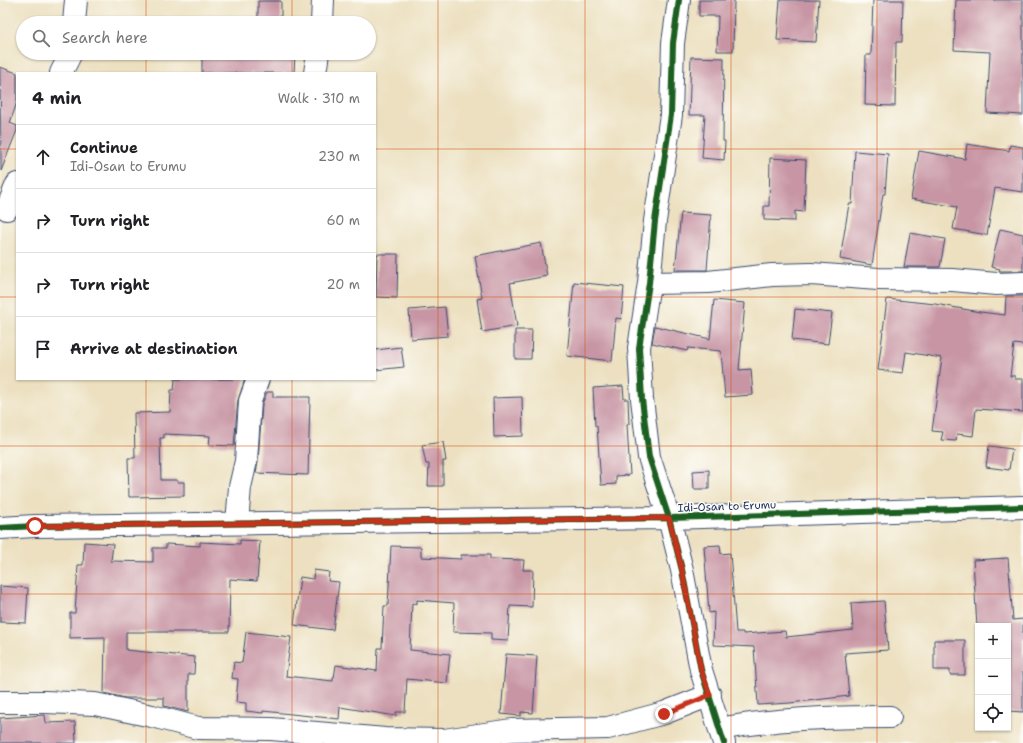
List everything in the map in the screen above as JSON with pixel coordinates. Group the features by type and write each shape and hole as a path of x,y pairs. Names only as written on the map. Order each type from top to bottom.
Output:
{"street":[{"path":"75,16 76,0"},
{"path":"322,16 323,0"},
{"path":"679,0 673,43 671,115 655,221 649,283 639,348 642,399 649,457 669,518 682,570 701,670 722,736 748,724 827,717 890,718"},
{"path":"62,72 68,60"},
{"path":"315,72 317,60"},
{"path":"7,209 16,186"},
{"path":"649,283 708,282 772,275 811,274 878,279 953,280 996,284 1023,283"},
{"path":"236,523 240,487 246,461 250,401 258,380"},
{"name":"Idi-Osan to Erumu","path":"0,528 35,526 669,518 1023,507"},
{"path":"0,702 95,704 152,716 198,728 271,729 385,739 444,740 512,730 608,728 664,714 710,695"}],"building":[{"path":"699,0 734,0 733,51 717,51 718,16 699,16"},
{"path":"780,0 819,0 816,42 777,40"},
{"path":"873,0 903,0 902,42 896,42 895,106 865,105 866,55 871,55"},
{"path":"956,0 1023,0 1023,115 987,113 990,52 954,50"},
{"path":"258,1 281,1 281,16 258,16"},
{"path":"691,57 724,58 724,160 702,158 705,115 689,115"},
{"path":"202,60 295,60 294,72 202,72"},
{"path":"0,67 16,73 16,105 10,123 16,126 16,133 1,171"},
{"path":"967,144 1009,151 1010,145 1023,147 1023,192 995,188 987,235 953,229 957,207 911,199 919,151 965,159"},
{"path":"855,151 888,154 885,194 883,194 872,265 840,259 849,204 852,204"},
{"path":"770,158 806,160 804,212 795,211 795,221 764,220 764,206 769,206"},
{"path":"681,213 711,215 707,270 675,270"},
{"path":"1000,229 1023,234 1023,271 999,271 1000,269 991,267"},
{"path":"910,233 945,239 940,267 904,267"},
{"path":"541,243 547,276 510,283 517,326 482,332 477,299 482,298 475,256"},
{"path":"377,254 398,254 397,298 376,297"},
{"path":"574,282 624,287 621,319 616,318 612,361 567,356"},
{"path":"1006,296 1023,296 1023,345 1014,344 1010,376 1015,376 1015,379 1023,379 1023,412 976,409 973,436 957,434 956,441 941,440 943,432 932,431 942,358 906,352 903,373 878,370 887,299 935,304 1005,315"},
{"path":"714,300 745,303 739,370 751,369 753,395 725,397 721,351 688,348 687,351 652,343 655,326 710,339"},
{"path":"445,307 448,336 411,339 409,310"},
{"path":"795,309 832,313 828,344 792,340"},
{"path":"515,330 532,330 531,359 515,359"},
{"path":"401,347 404,367 376,370 376,350"},
{"path":"175,380 245,380 238,400 234,446 209,445 210,436 164,434 164,438 160,438 161,480 177,480 177,482 184,482 184,496 129,497 128,458 135,458 134,413 170,412 171,390 174,390"},
{"path":"623,386 624,399 628,399 629,424 627,425 630,475 616,476 616,484 601,485 593,388"},
{"path":"267,392 273,392 273,397 310,397 308,475 256,473 262,404"},
{"path":"522,397 523,436 494,437 493,398"},
{"path":"443,442 446,461 443,461 443,486 428,486 429,464 426,464 422,445"},
{"path":"989,446 1012,449 1009,470 986,467"},
{"path":"709,470 709,489 694,489 693,471"},
{"path":"240,540 260,541 257,581 230,579 229,632 126,632 126,650 195,657 194,674 188,674 188,712 164,706 164,698 125,698 104,693 105,637 70,638 70,613 75,613 78,565 83,565 84,542 113,544 111,561 153,562 153,548 166,548 166,544 200,546 200,542 240,544"},
{"path":"720,545 721,554 730,553 736,632 743,632 743,634 785,631 786,637 853,630 851,603 884,601 888,650 845,653 849,696 758,705 754,647 713,645 714,612 709,613 704,546"},
{"path":"391,546 421,547 421,557 461,559 461,555 490,555 490,559 524,560 523,570 533,570 532,607 510,606 508,641 491,640 491,633 453,632 454,603 417,600 417,604 412,603 410,650 450,654 447,683 407,679 405,712 396,712 396,716 340,707 339,719 263,711 263,713 246,711 246,703 236,702 238,679 232,678 234,662 242,663 246,632 291,637 286,676 333,681 336,665 377,671 378,648 382,648 384,606 388,606"},
{"path":"1008,558 1013,620 1023,619 1023,712 1011,711 1011,623 977,623 973,560"},
{"path":"314,570 329,572 328,581 339,582 333,630 294,625 300,577 313,579"},
{"path":"0,586 28,588 26,623 0,622"},
{"path":"934,640 965,640 965,675 950,675 950,670 934,670"},
{"path":"506,654 537,656 533,713 521,712 521,716 501,714"},
{"path":"45,715 46,723 75,722 76,743 0,743 0,718"}],"cycle path":[{"path":"679,0 673,43 671,115 655,221 649,283 639,348 642,399 649,457 669,518 682,570 701,670 724,743"},
{"path":"0,528 35,526 669,518 1023,507"}],"route":[{"path":"35,526 669,518 682,570 701,670 710,695 664,714"}]}
